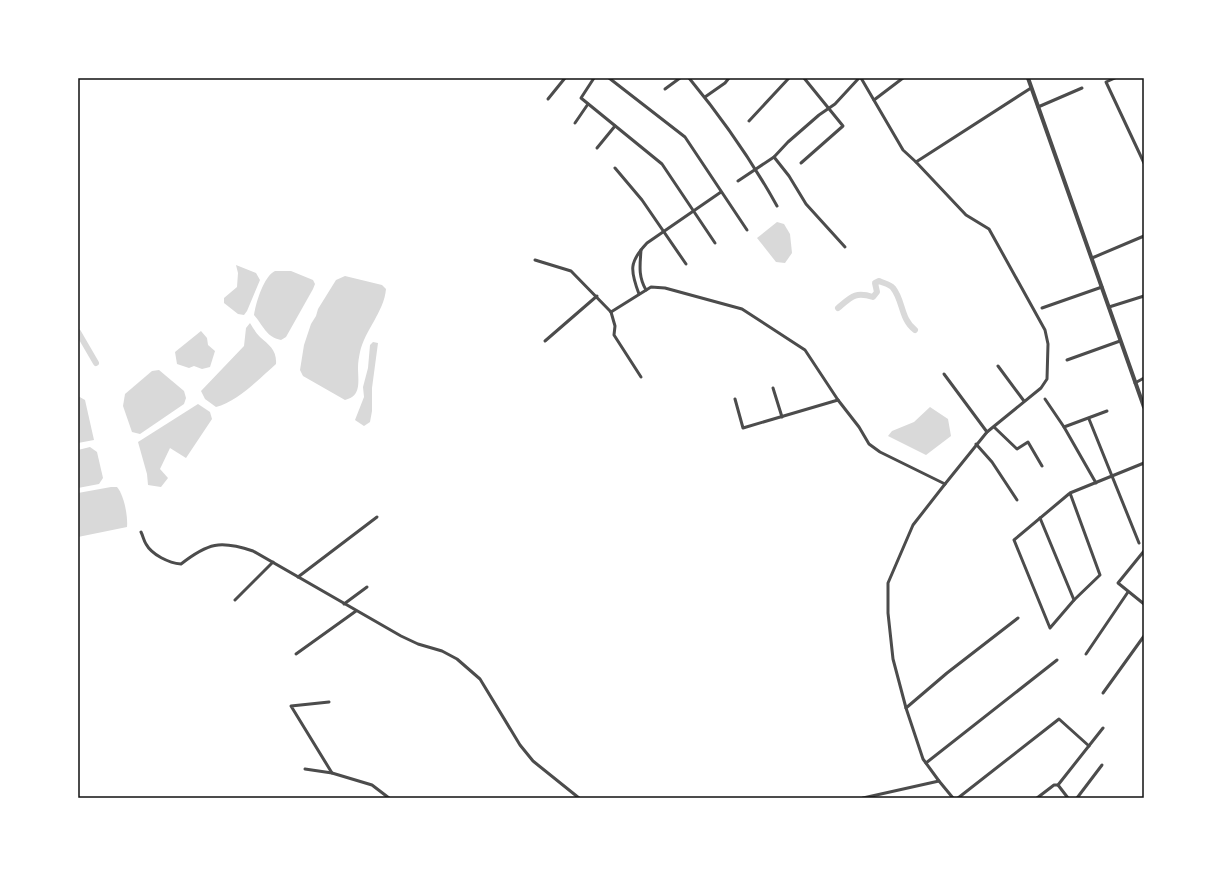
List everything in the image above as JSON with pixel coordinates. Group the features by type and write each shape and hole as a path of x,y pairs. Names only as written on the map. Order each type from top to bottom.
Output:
{"street":[{"path":"548,99 565,78"},
{"path":"594,78 581,98 662,164 716,243"},
{"path":"609,78 685,137 747,230"},
{"path":"665,90 680,78"},
{"path":"689,78 705,97 756,169 777,206"},
{"path":"705,97 725,83 729,78"},
{"path":"749,121 789,78"},
{"path":"801,164 844,126 828,109 804,78"},
{"path":"738,181 774,157 788,142 819,115 835,104 860,78 903,150 966,215 989,229 1045,330 1048,344 1047,379 1040,388 987,432 912,525 888,583 888,614 893,659 906,708 923,759 953,798"},
{"path":"874,100 903,78"},
{"path":"1028,78 1144,407"},
{"path":"1115,78 1106,82 1144,162"},
{"path":"916,162 1031,88"},
{"path":"1038,107 1082,88"},
{"path":"575,123 588,104"},
{"path":"597,148 615,126"},
{"path":"774,157 789,176 806,204 846,247"},
{"path":"615,168 642,200 686,264"},
{"path":"639,294 634,281 633,270 635,257 647,243 721,192"},
{"path":"1092,258 1144,236"},
{"path":"641,250 641,282 646,290"},
{"path":"535,260 571,271 597,296 611,312 615,326 614,335 641,377"},
{"path":"611,312 650,287 665,288 742,309 805,350 838,400 859,427 869,444 880,452 945,484"},
{"path":"1042,308 1102,287"},
{"path":"545,341 597,296"},
{"path":"1109,307 1144,296"},
{"path":"1067,360 1120,341"},
{"path":"998,366 1024,401"},
{"path":"944,374 987,432"},
{"path":"1135,383 1144,378"},
{"path":"773,388 782,417"},
{"path":"735,399 744,428 838,400"},
{"path":"1045,399 1064,427 1096,483"},
{"path":"1064,427 1089,419 1107,411"},
{"path":"1089,419 1140,543"},
{"path":"994,427 1018,450 1028,442 1042,466"},
{"path":"976,444 992,462 1017,500"},
{"path":"1070,493 1100,575 1074,600 1050,628 1014,540 1070,493 1144,462"},
{"path":"298,577 377,517"},
{"path":"1040,518 1074,600"},
{"path":"141,532 146,545 160,558 173,564 181,564 196,553 212,545 237,546 253,551 401,636 418,644 442,651 457,659 480,679 520,745 534,761 579,798"},
{"path":"1144,551 1118,583 1144,604"},
{"path":"235,600 273,562"},
{"path":"344,604 367,587"},
{"path":"1086,654 1128,592"},
{"path":"296,654 356,611"},
{"path":"906,708 947,673 1018,618"},
{"path":"1103,693 1144,636"},
{"path":"926,763 1057,660"},
{"path":"329,702 291,706 332,773"},
{"path":"958,798 1059,719 1089,746"},
{"path":"1037,798 1054,785 1058,785 1103,728"},
{"path":"1077,798 1102,765"},
{"path":"305,769 332,773 372,785 389,798"},
{"path":"863,798 939,781"},
{"path":"1058,785 1068,798"}],"shaded area":[{"path":"777,222 784,224 790,234 792,253 785,263 776,262 757,238"},
{"path":"236,265 256,273 260,280 244,315 238,314 224,303 224,298 237,287 238,273"},
{"path":"275,271 291,271 313,280 315,284 286,337 281,340 268,333 254,315 264,284 267,278"},
{"path":"345,276 382,285 386,289 382,305 362,344 358,365 357,391 350,398 345,400 303,376 300,370 304,345 318,309 336,280"},
{"path":"250,323 274,351 276,364 240,395 216,407 205,399 201,391 244,346 246,328"},
{"path":"201,331 207,338 208,345 215,351 210,367 202,369 194,366 189,368 177,364 175,352"},
{"path":"373,342 378,343 372,388 372,411 370,422 364,426 355,420 364,397 363,387 368,368 370,345"},
{"path":"159,370 184,391 186,398 184,404 140,434 132,432 123,406 125,394 152,371"},
{"path":"78,396 85,400 94,440 78,443"},
{"path":"198,404 210,412 212,419 186,458 170,448 160,469 168,478 161,487 148,485 147,474 138,442"},
{"path":"930,407 948,419 951,436 926,455 888,436 892,431 914,422"},
{"path":"90,447 97,452 103,478 99,484 78,488 78,450"},
{"path":"117,487 124,500 127,527 78,537 78,493"}],"waterway":[{"path":"838,308 846,301 857,295 867,295 873,297 877,292 875,283 879,281 893,288 899,298 907,321 915,330"},
{"path":"78,332 96,363"}]}
